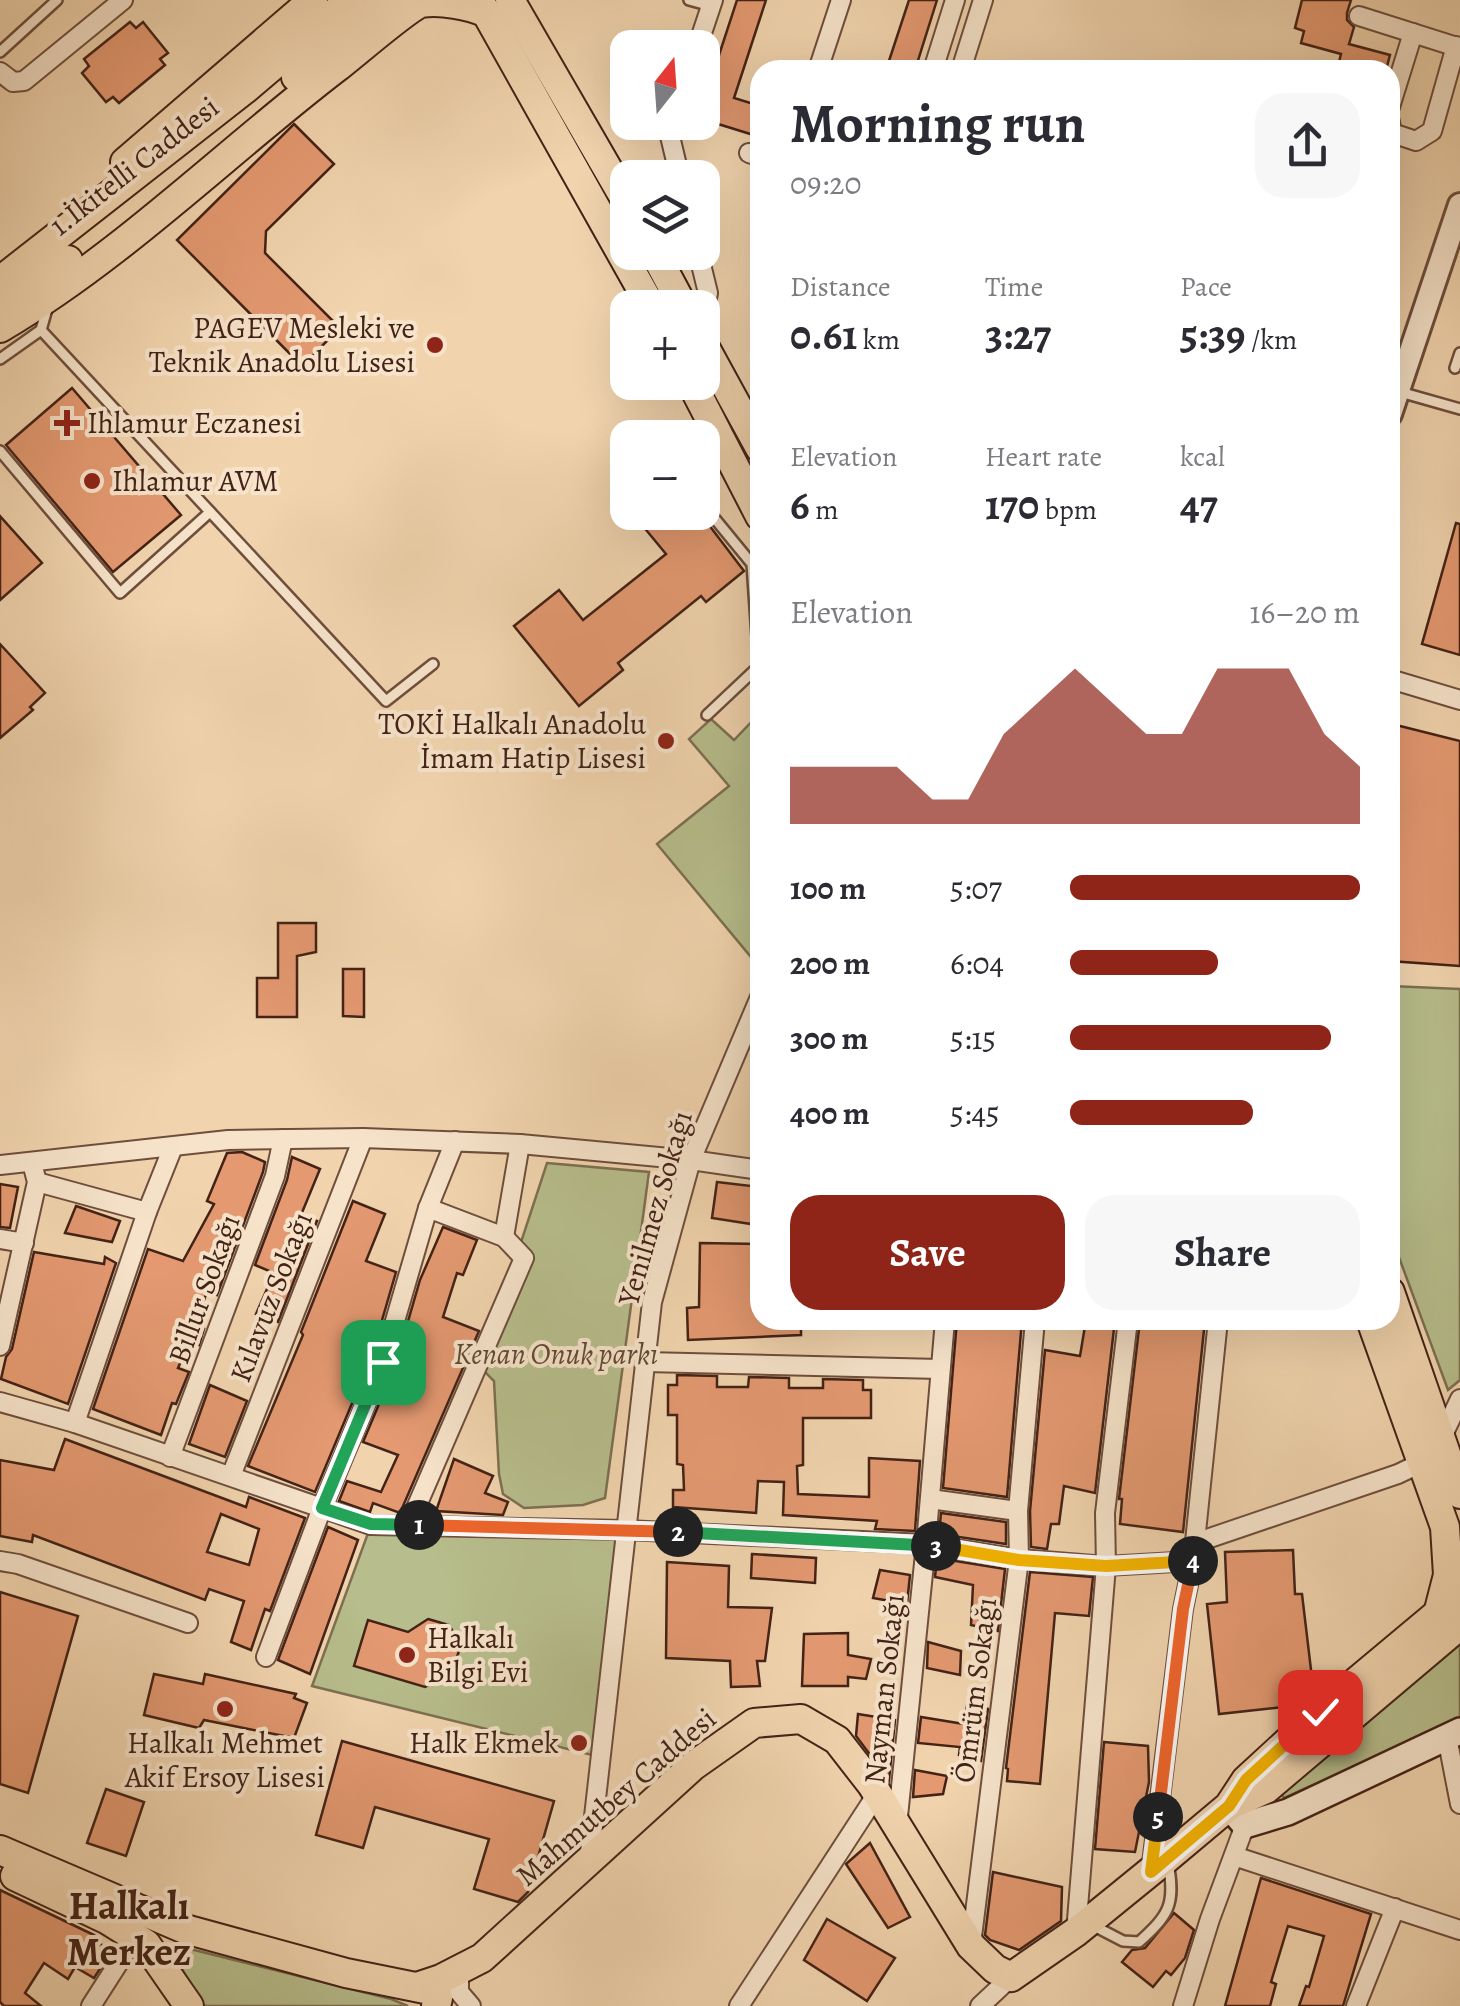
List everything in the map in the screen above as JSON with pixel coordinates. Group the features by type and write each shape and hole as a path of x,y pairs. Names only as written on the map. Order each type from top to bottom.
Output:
{"main road":[{"path":"0,261 21,248 314,0"},
{"path":"252,99 350,0"},
{"path":"252,99 386,0"},
{"path":"0,328 52,296 130,238 280,111 422,2 500,3"},
{"path":"500,3 610,176"},
{"path":"500,3 643,290"},
{"name":"1.İkitelli Caddesi","path":"0,282 69,228 252,99"},
{"name":"1.İkitelli Caddesi","path":"0,309 152,197 252,99"},
{"path":"69,228 118,167"},
{"path":"720,375 750,430"},
{"path":"700,400 750,497"},
{"path":"1376,1330 1432,1451 1460,1494"},
{"path":"1400,1330 1452,1539 1449,1620"},
{"path":"1011,1976 1082,1927 1159,1865 1237,1816 1449,1620 1460,1595"},
{"name":"Mahmutbey Caddesi","path":"450,1995 693,1766 754,1723 801,1719 838,1740 877,1794 971,1946 994,1970 1011,1976"},
{"path":"1237,1816 1288,1812 1454,1734"},
{"path":"0,1850 184,1929 450,1995"},
{"path":"0,1870 106,1920 146,1944 189,2006"},
{"path":"164,1966 162,1935 168,1930 184,1929"}],"street":[{"path":"0,72 13,82 24,82 123,0"},
{"path":"821,60 841,0"},
{"path":"936,60 955,0"},
{"path":"964,60 983,0"},
{"path":"703,30 712,3"},
{"path":"1359,16 1458,47 1432,130 1416,140 1400,135"},
{"path":"1400,75 1413,33"},
{"path":"1400,386 1460,205"},
{"path":"1400,682 1460,700"},
{"name":"Yenilmez Sokağı","path":"589,1861 652,1302 692,1160 750,1020"},
{"path":"34,1173 173,1147 284,1138 520,1144 750,1169"},
{"name":"Billur Sokağı","path":"170,1457 275,1176 284,1138"},
{"name":"Kılavuz Sokağı","path":"231,1476 363,1138"},
{"path":"266,1657 383,1362 428,1208 454,1141"},
{"path":"504,1237 520,1144"},
{"path":"75,1423 146,1212 173,1147"},
{"path":"0,1165 146,1212"},
{"path":"0,1346 24,1243 34,1173"},
{"path":"409,1524 524,1258 504,1237 428,1208"},
{"path":"0,1239 24,1243"},
{"name":"Nayman Sokağı","path":"897,1826 944,1330"},
{"name":"Ömrüm Sokağı","path":"971,1946 1019,1560 1018,1511 1034,1330"},
{"path":"1082,1927 1106,1566 1105,1514 1127,1330"},
{"path":"1159,1865 1183,1609 1194,1552 1217,1330"},
{"path":"645,1362 940,1370"},
{"path":"0,1402 75,1423 371,1524 626,1530 926,1544 1019,1560 1106,1566 1194,1552 1398,1474 1432,1451 1460,1399"},
{"path":"930,1499 1018,1511"},
{"path":"0,1562 18,1564 188,1624"},
{"path":"1454,1734 1460,1804"},
{"path":"739,2006 877,1794"},
{"path":"1183,2006 1234,1856 1237,1816"},
{"path":"1234,1856 1460,1930"},
{"path":"1356,2006 1394,1908"},
{"path":"91,2006 135,1938"},
{"path":"980,2006 1011,1976"}],"lane":[{"path":"0,52 57,0"},
{"path":"689,0 712,3"},
{"path":"0,359 40,330 52,296"},
{"path":"40,330 386,701 433,664"},
{"path":"1455,368 1460,354"},
{"path":"1400,393 1460,409"},
{"path":"0,451 120,593 210,512"},
{"path":"720,458 727,452"},
{"path":"720,524 750,562"},
{"path":"707,715 750,675"},
{"path":"1082,1927 1140,1942 1167,1914 1172,1899 1159,1865"}],"green space":[{"path":"711,719 734,740 750,723 750,956 657,844 729,786 689,739"},
{"path":"1400,986 1460,989 1460,1380 1448,1390 1400,1260"},
{"name":"Kenan Onuk parkı","path":"547,1163 649,1172 605,1498 583,1505 524,1508 503,1494 494,1381 480,1367"},
{"path":"371,1525 626,1530 600,1757 312,1686"},
{"path":"1460,1640 1460,1719 1284,1798 1280,1792"},
{"path":"178,1946 408,2006 204,2006 171,1951"}],"building":[{"path":"737,0 766,0 734,98 750,103 750,134 720,125 720,52"},
{"path":"909,0 937,0 918,60 889,60"},
{"path":"1302,0 1351,0 1347,20 1354,27 1349,44 1390,55 1389,60 1340,60 1341,54 1301,43 1304,31 1295,28"},
{"path":"130,22 136,28 143,22 168,53 160,59 165,65 119,103 113,97 106,102 82,73 89,66 84,59"},
{"path":"294,124 334,164 266,231 265,253 340,328 302,366 177,240"},
{"name":"Ihlamur AVM","path":"72,388 181,515 113,572 6,445"},
{"path":"0,516 42,563 0,600"},
{"path":"1456,523 1460,524 1460,655 1422,644"},
{"path":"646,530 713,530 744,571 706,602 701,596 618,663 623,670 579,706 514,626 559,590 583,620 666,554"},
{"path":"0,644 45,693 30,707 33,710 0,738"},
{"path":"1400,726 1460,741 1460,966 1400,962"},
{"path":"278,923 316,923 316,952 297,956 297,1017 257,1017 257,978 278,978"},
{"path":"343,969 364,969 364,1017 343,1016"},
{"path":"242,1152 265,1162 263,1172 217,1295 207,1291 195,1327 204,1329 199,1345 190,1341 178,1368 189,1372 161,1435 93,1409 148,1249 183,1261 214,1204 207,1201 227,1153"},
{"path":"292,1157 320,1169 301,1215 317,1221 278,1322 256,1314 274,1273 255,1265"},
{"path":"717,1182 750,1186 750,1224 712,1218"},
{"path":"0,1184 18,1187 10,1228 0,1227"},
{"path":"353,1201 385,1214 366,1261 396,1272 371,1358 315,1492 248,1466"},
{"path":"76,1206 120,1221 112,1242 65,1233"},
{"path":"443,1227 477,1240 463,1275 457,1273 443,1317 479,1331 400,1513 373,1503 370,1512 339,1501 347,1481 381,1492 398,1455 363,1442 395,1366 420,1280"},
{"path":"700,1243 750,1244 750,1330 801,1330 801,1335 688,1340 687,1308 699,1307"},
{"path":"34,1252 104,1264 105,1257 116,1263 68,1404 1,1379 12,1349"},
{"path":"956,1330 1021,1330 1007,1497 943,1488"},
{"path":"1084,1330 1114,1330 1095,1493 1064,1486 1059,1524 1051,1524 1047,1549 1031,1547 1030,1511 1045,1350 1080,1356"},
{"path":"1139,1330 1204,1330 1183,1532 1120,1524 1119,1499"},
{"path":"677,1375 717,1376 717,1387 748,1387 749,1377 789,1378 789,1388 823,1388 823,1379 863,1380 863,1390 871,1390 871,1418 803,1418 803,1465 797,1466 798,1494 869,1497 869,1458 920,1461 915,1531 875,1529 877,1521 783,1515 784,1482 758,1481 756,1513 673,1507 673,1490 684,1490 683,1465 677,1464 677,1415 668,1415 668,1385 677,1385"},
{"path":"210,1385 247,1401 225,1457 189,1444"},
{"path":"65,1439 246,1507 249,1497 305,1518 251,1650 231,1642 244,1601 209,1589 205,1600 33,1535 32,1542 0,1536 0,1460 54,1470","holes":["221,1514 259,1529 249,1565 207,1552"]},
{"path":"454,1459 493,1476 485,1493 508,1502 503,1515 436,1511"},
{"path":"941,1513 1006,1522 1006,1544 939,1534"},
{"path":"328,1527 358,1540 310,1674 278,1660"},
{"path":"1293,1550 1295,1594 1302,1594 1314,1695 1302,1705 1219,1714 1207,1604 1227,1602 1225,1552"},
{"path":"752,1554 816,1558 815,1583 751,1578"},
{"path":"937,1558 1005,1569 998,1631 971,1625 973,1585 935,1577"},
{"path":"667,1562 729,1566 728,1607 772,1608 765,1661 757,1661 760,1686 731,1687 730,1661 666,1658"},
{"path":"880,1570 910,1575 907,1604 873,1598"},
{"path":"1030,1572 1093,1577 1089,1616 1055,1613 1040,1784 1007,1781 1006,1768"},
{"path":"0,1592 78,1616 28,1793 0,1784"},
{"name":"Halkalı Bilgi Evi","path":"428,1619 449,1625 461,1645 451,1675 425,1687 354,1666 368,1620 408,1632"},
{"path":"848,1633 848,1655 871,1659 866,1679 848,1677 848,1686 802,1686 804,1634"},
{"path":"928,1642 961,1651 960,1675 927,1668"},
{"name":"Halkalı Mehmet Akif Ersoy Lisesi","path":"154,1674 203,1684 205,1674 296,1694 294,1698 307,1703 294,1738 204,1720 199,1728 144,1715"},
{"path":"967,1704 988,1709 981,1761 959,1755 960,1747 918,1743 921,1717 964,1724"},
{"path":"858,1714 895,1720 889,1780 856,1736"},
{"path":"342,1741 554,1801 528,1892 518,1902 474,1889 489,1839 375,1807 363,1848 316,1835"},
{"path":"1104,1742 1148,1746 1149,1782 1135,1852 1095,1849"},
{"path":"915,1770 947,1776 943,1794 913,1797"},
{"path":"106,1789 144,1802 126,1856 87,1843"},
{"path":"870,1843 910,1917 888,1928 846,1864"},
{"path":"993,1872 1062,1887 1061,1921 1019,1950 990,1940 985,1935"},
{"path":"1261,1878 1371,1914 1343,2006 1299,2006 1306,1986 1309,1987 1324,1936 1288,1926 1271,1982 1276,1984 1270,2006 1225,2006"},
{"path":"0,1890 94,1935 111,1952 94,1978 75,1967 68,1979 44,1963 25,1993 41,2006 4,2006 0,2002"},
{"path":"1174,1913 1194,1930 1185,1958 1171,1975 1166,1971 1153,1987 1122,1962 1132,1950 1145,1948"},
{"path":"827,1919 895,1958 867,2001 804,1960"}],"place":[{"name":"PAGEV Mesleki ve Teknik Anadolu Lisesi","path":"435,345"},
{"name":"Ihlamur Eczanesi","path":"67,423"},
{"name":"Ihlamur AVM","path":"92,481"},
{"name":"TOKİ Halkalı Anadolu İmam Hatip Lisesi","path":"666,741"},
{"name":"Halkalı Bilgi Evi","path":"407,1655"},
{"name":"Halkalı Mehmet Akif Ersoy Lisesi","path":"225,1709"},
{"name":"Halk Ekmek","path":"579,1743"}],"district":[{"name":"Halkalı Merkez","path":"129,1928"}],"route":[{"path":"383,1362 322,1508 371,1524 626,1530 926,1544 1019,1560 1106,1566 1193,1561 1183,1609 1151,1872 1229,1806 1246,1780 1320,1712"}]}
